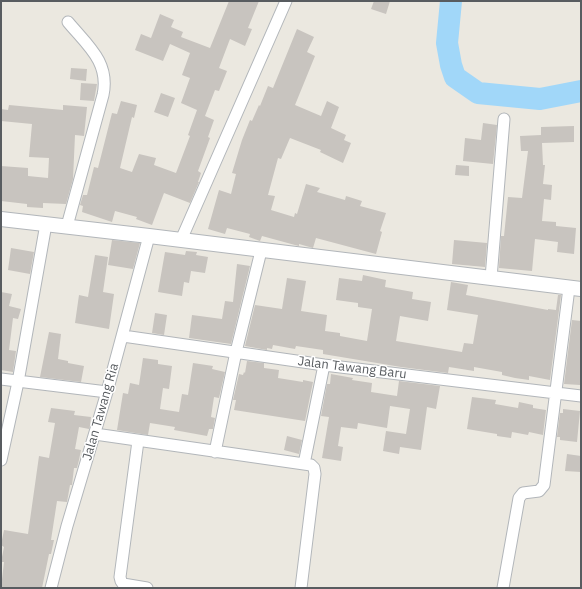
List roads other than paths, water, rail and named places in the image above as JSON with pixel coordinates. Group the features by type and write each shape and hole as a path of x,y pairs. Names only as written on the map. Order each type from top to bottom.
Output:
{"street":[{"path":"181,240 286,1"},
{"path":"67,226 103,95 105,74 99,59 68,22"},
{"path":"490,278 504,118"},
{"path":"1,220 67,226 261,251 575,288 557,394 544,486 539,491 522,493 518,498 503,588"},
{"path":"1,460 18,382 46,224"},
{"name":"Jalan Tawang Ria","path":"51,588 67,526 123,336 148,236"},
{"path":"215,452 236,352 261,251"},
{"name":"Jalan Tawang Baru","path":"123,336 324,365 581,396"},
{"path":"304,464 324,365"},
{"path":"1,379 107,392"},
{"path":"95,434 311,465 314,468 315,474 301,588"},
{"path":"138,441 120,577 123,584 147,588"}],"waterway":[{"path":"451,1 447,43 451,65 455,77 478,93 540,99 581,91"}]}
